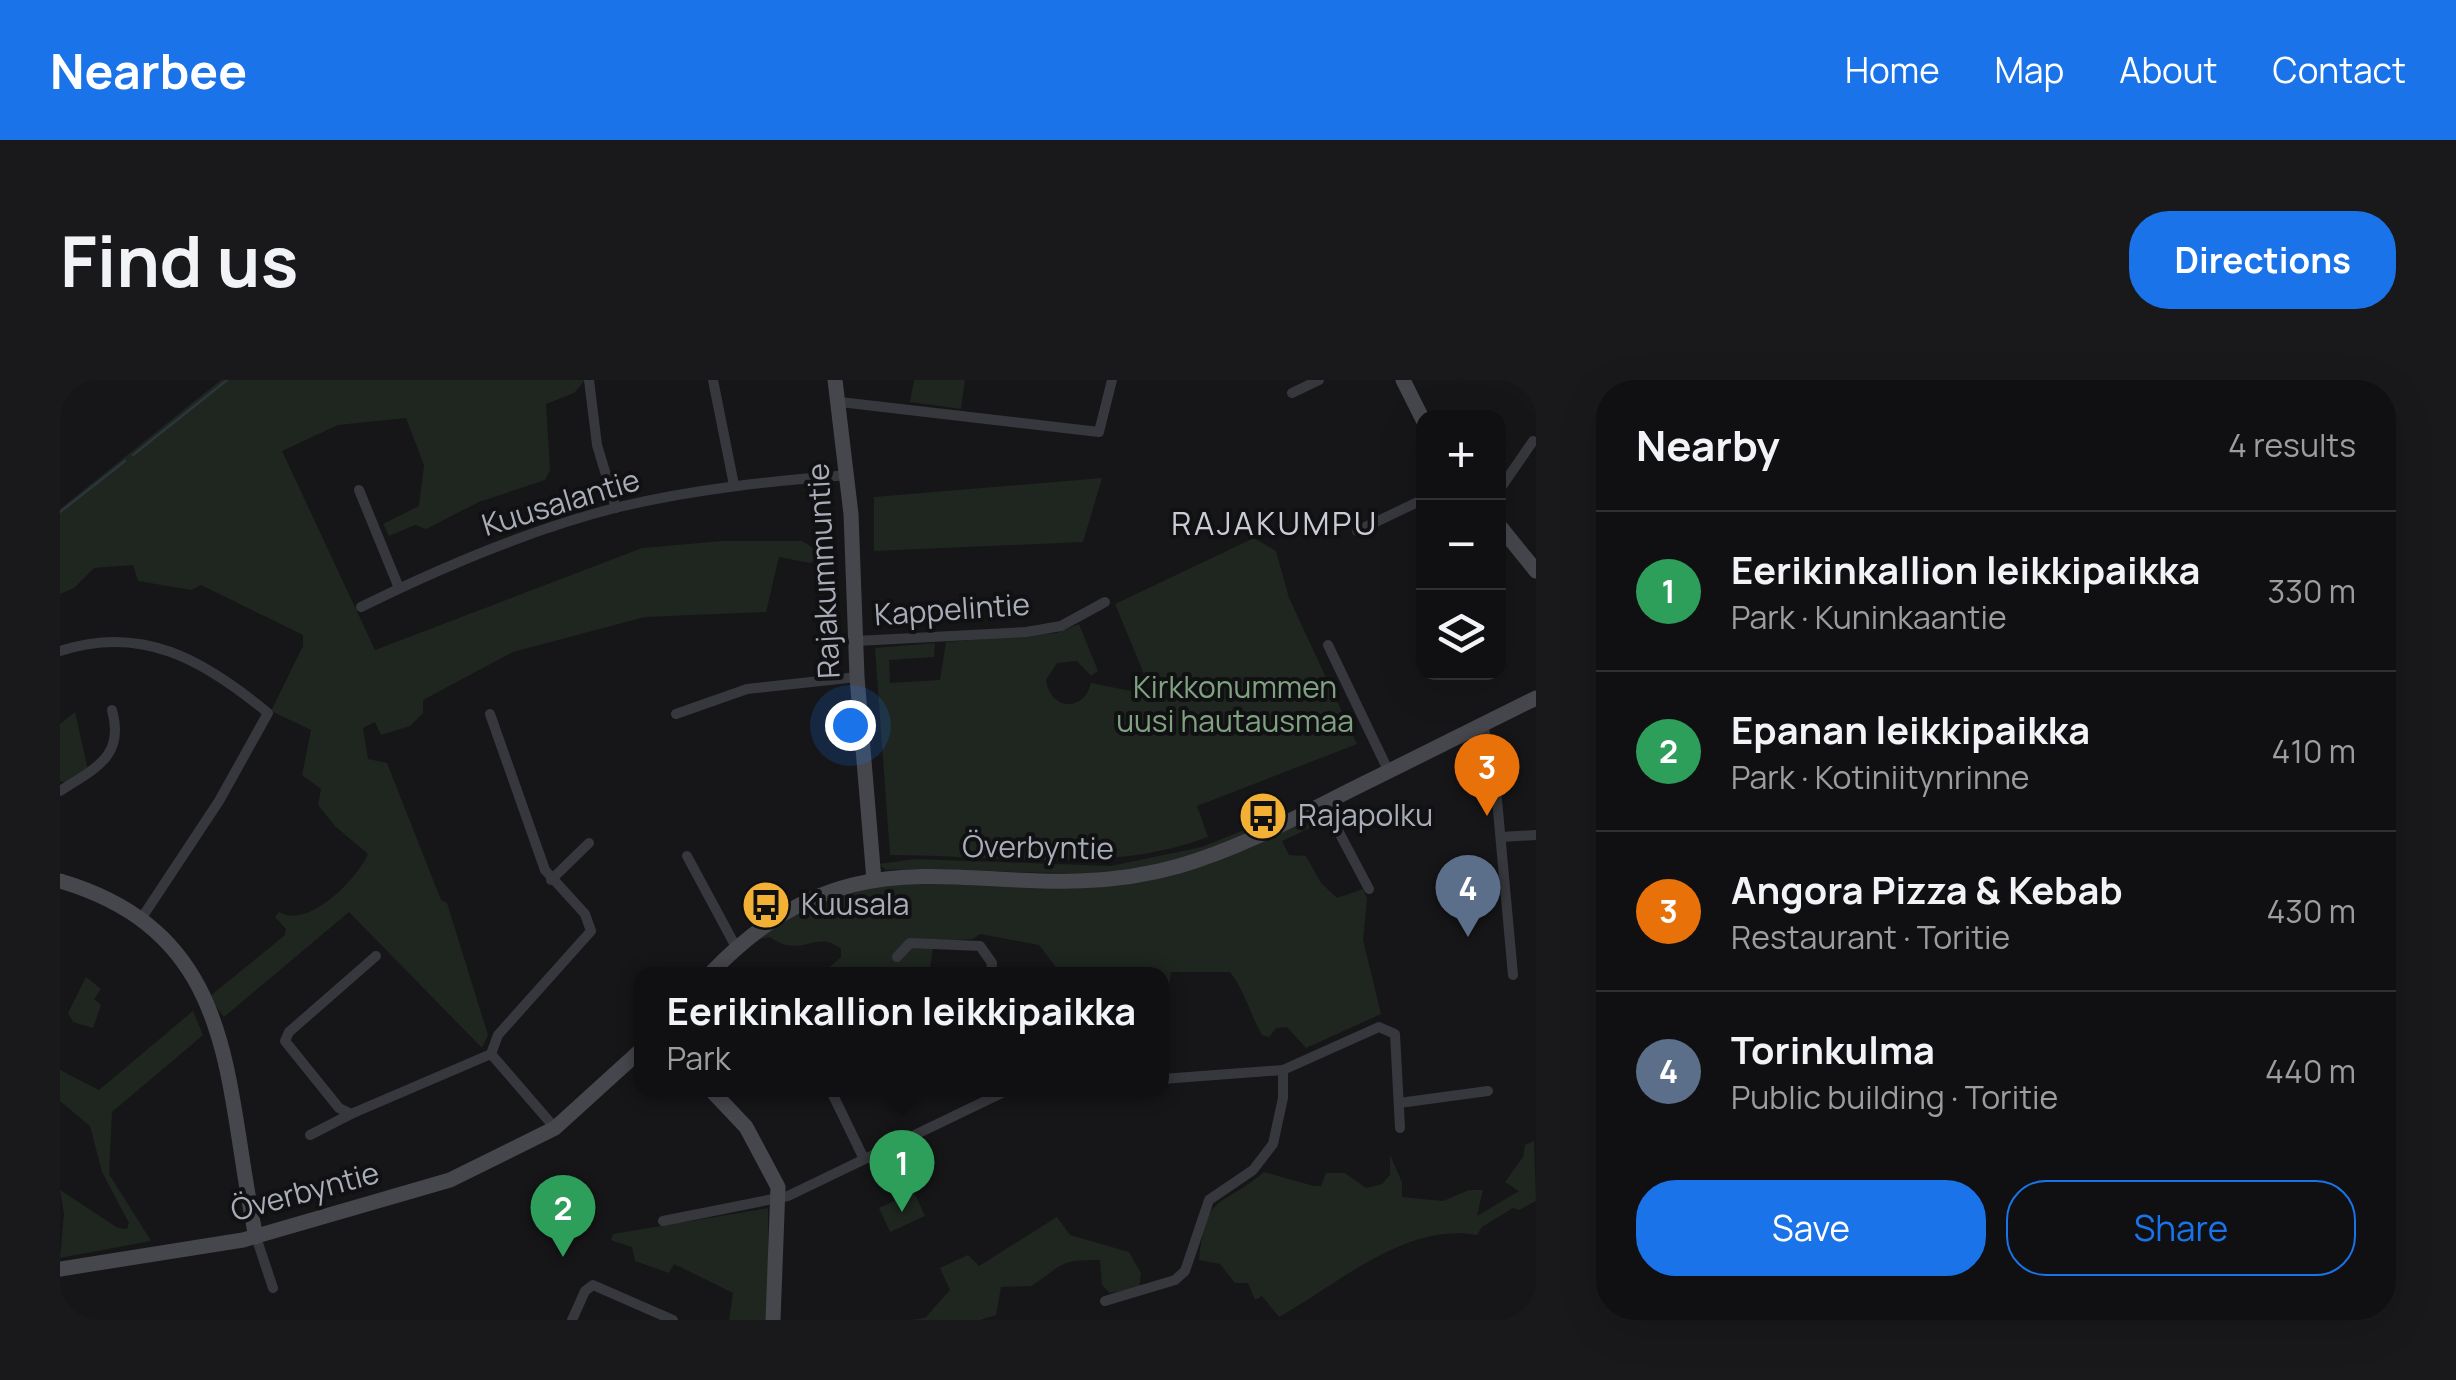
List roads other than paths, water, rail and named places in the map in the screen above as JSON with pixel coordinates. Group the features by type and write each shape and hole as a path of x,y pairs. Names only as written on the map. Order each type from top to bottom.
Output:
{"street":[{"path":"589,380 597,445 616,508"},
{"path":"713,380 734,485"},
{"name":"Rajakummuntie","path":"835,380 848,475 857,677 874,880"},
{"path":"840,402 1099,432 1112,380"},
{"path":"1292,393 1320,380"},
{"path":"1404,380 1418,410"},
{"path":"1506,480 1533,441"},
{"name":"Kuusalantie","path":"361,607 517,540 616,508 734,485 848,475"},
{"path":"359,490 400,588"},
{"path":"1358,531 1422,500"},
{"path":"1506,534 1536,571"},
{"name":"Kappelintie","path":"856,641 1026,632 1061,626 1105,602"},
{"path":"60,651 104,640 139,641 172,651 214,674 268,712 219,802 140,919"},
{"path":"1328,645 1388,772"},
{"path":"676,714 746,689 857,677"},
{"name":"Överbyntie","path":"717,967 736,947 789,908 832,890 874,880 918,874 1094,880 1149,874 1235,847 1536,698"},
{"path":"60,790 95,767 113,747 118,734 112,710"},
{"path":"310,1135 491,1054 498,1035 590,931 585,914 551,880 490,714"},
{"path":"1484,724 1489,735 1502,837 1513,975"},
{"path":"1324,804 1369,889"},
{"path":"1502,837 1536,834"},
{"path":"551,880 589,843"},
{"path":"688,856 736,947"},
{"path":"60,881 106,897 140,919 195,978 214,1014 256,1236 273,1288"},
{"path":"897,957 910,943 980,946 992,967"},
{"path":"351,1114 339,1108 285,1041 289,1032 376,956"},
{"path":"1169,1078 1283,1070 1380,1026 1395,1034 1400,1128"},
{"path":"491,1054 555,1128"},
{"name":"Överbyntie","path":"60,1269 256,1236 450,1180 555,1128 634,1056"},
{"path":"1105,1301 1175,1280 1186,1271 1209,1200 1254,1170 1273,1144 1284,1098 1283,1070"},
{"path":"1399,1103 1488,1090"},
{"path":"718,1097 746,1127 767,1168 776,1200 774,1320"},
{"path":"834,1097 864,1159"},
{"path":"663,1222 776,1200 993,1097"},
{"path":"572,1320 585,1291 593,1286 673,1320"}],"waterway":[{"path":"133,455 227,380"},
{"path":"60,512 125,461"}],"place":[{"name":"Rajapolku","path":"1263,816"},
{"name":"Angora Pizza & Kebab","path":"1487,816"},
{"name":"Kuusala","path":"766,905"},
{"name":"Torinkulma","path":"1468,937"},
{"name":"Eerikinkallion leikkipaikka","path":"902,1212"},
{"name":"Epanan leikkipaikka","path":"563,1257"}],"district":[{"name":"RAJAKUMPU","path":"1275,524"}],"park label":[{"name":"Kirkkonummen uusi hautausmaa","path":"1235,705"}]}
